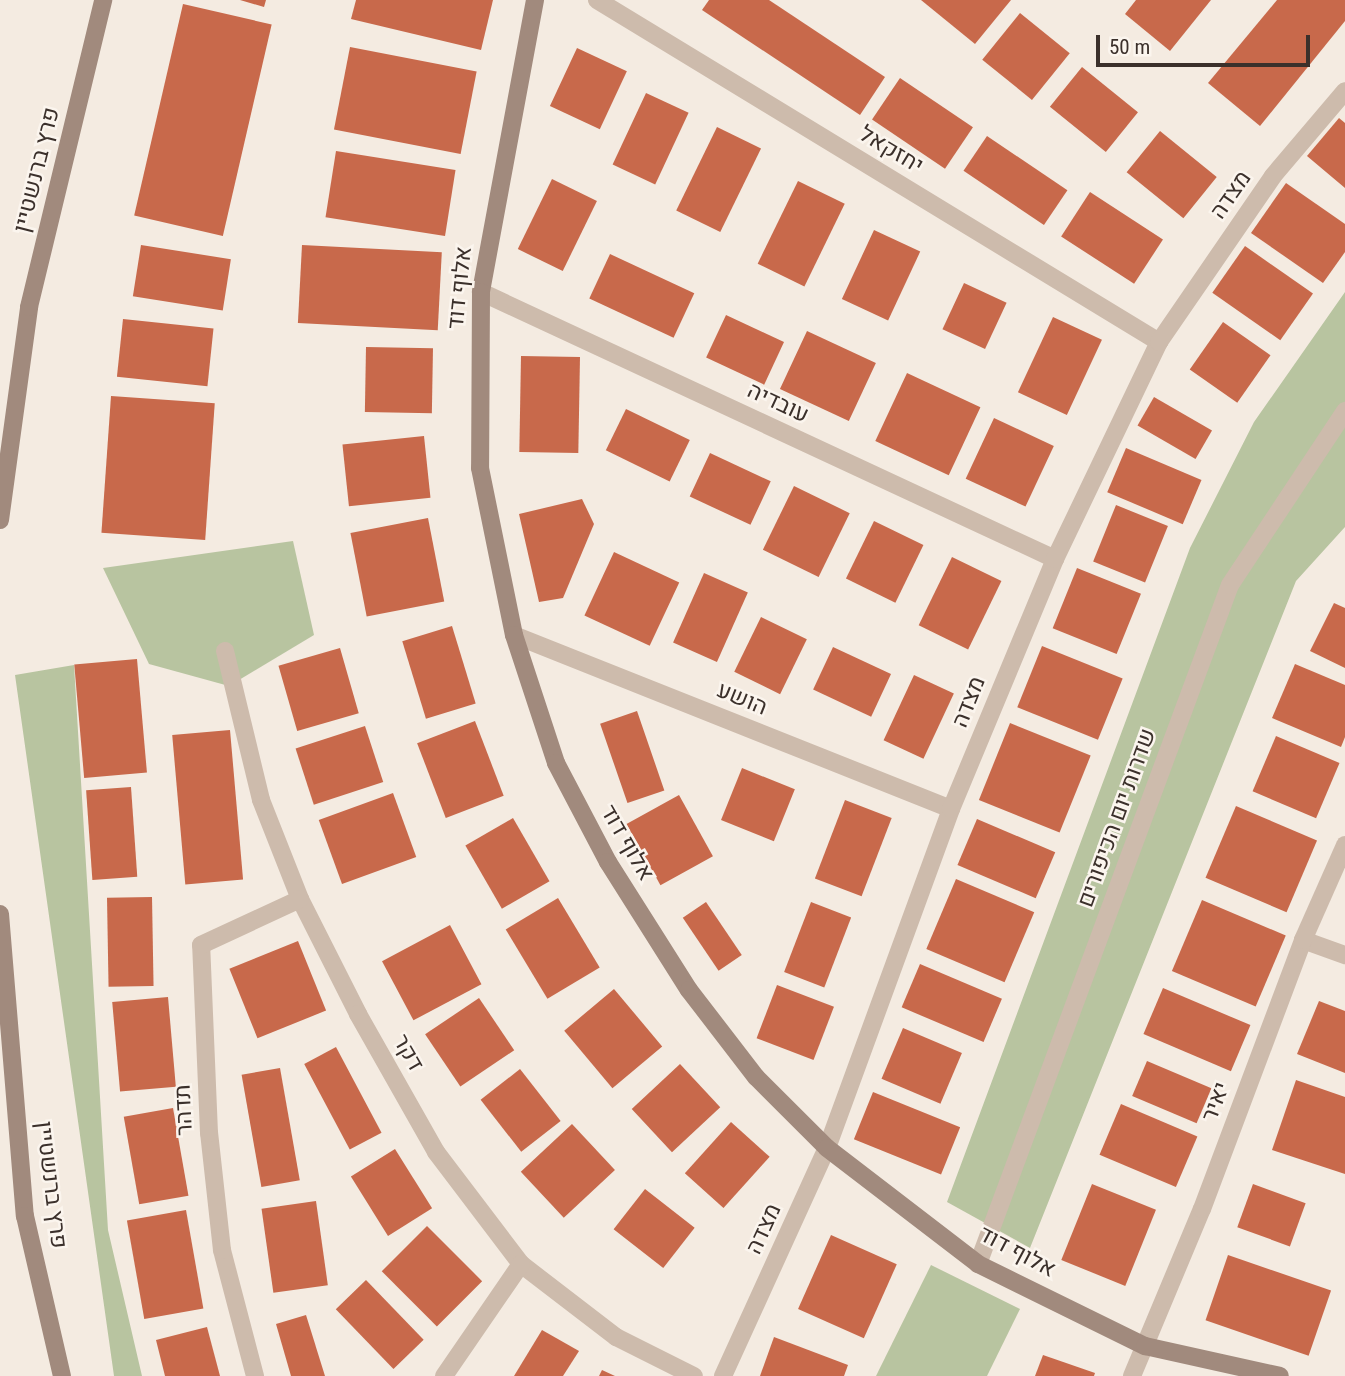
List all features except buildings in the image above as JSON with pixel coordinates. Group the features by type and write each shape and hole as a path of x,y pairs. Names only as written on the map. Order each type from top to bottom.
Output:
{"street":[{"name":"פרץ ברנשטיין","path":"0,520 29,307 103,0"},
{"name":"אלוף דוד","path":"535,0 481,292 480,468 514,635 556,763 608,862 689,990 756,1077 827,1148 978,1264 1145,1346 1280,1376"},
{"name":"יחזקאל","path":"597,0 1159,342"},
{"name":"מצדה","path":"723,1376 827,1148 951,809 1055,559 1159,342 1273,176 1345,91"},
{"name":"עובדיה","path":"481,292 1055,559"},
{"name":"שדרות יום הכיפורים","path":"978,1264 1230,585 1345,411"},
{"name":"הושע","path":"514,635 951,809"},
{"name":"דקר","path":"225,651 261,800 300,899 358,1014 436,1152 521,1264 616,1337 693,1376"},
{"name":"יאיר","path":"1132,1376 1303,940 1345,845"},
{"name":"תדהר","path":"255,1376 222,1250 209,1133 201,945 300,899"},
{"name":"פרץ ברנשטיין","path":"0,914 25,1216 62,1376"},
{"path":"1303,940 1345,955"},
{"path":"444,1376 521,1264"}],"green space":[{"path":"1345,292 1345,527 1296,581 1030,1248 947,1202 1190,548 1254,422"},
{"path":"293,541 314,635 229,686 149,664 103,568"},
{"path":"74,665 108,1230 142,1376 114,1376 15,675"},
{"path":"931,1265 1020,1309 987,1376 876,1376"}]}
